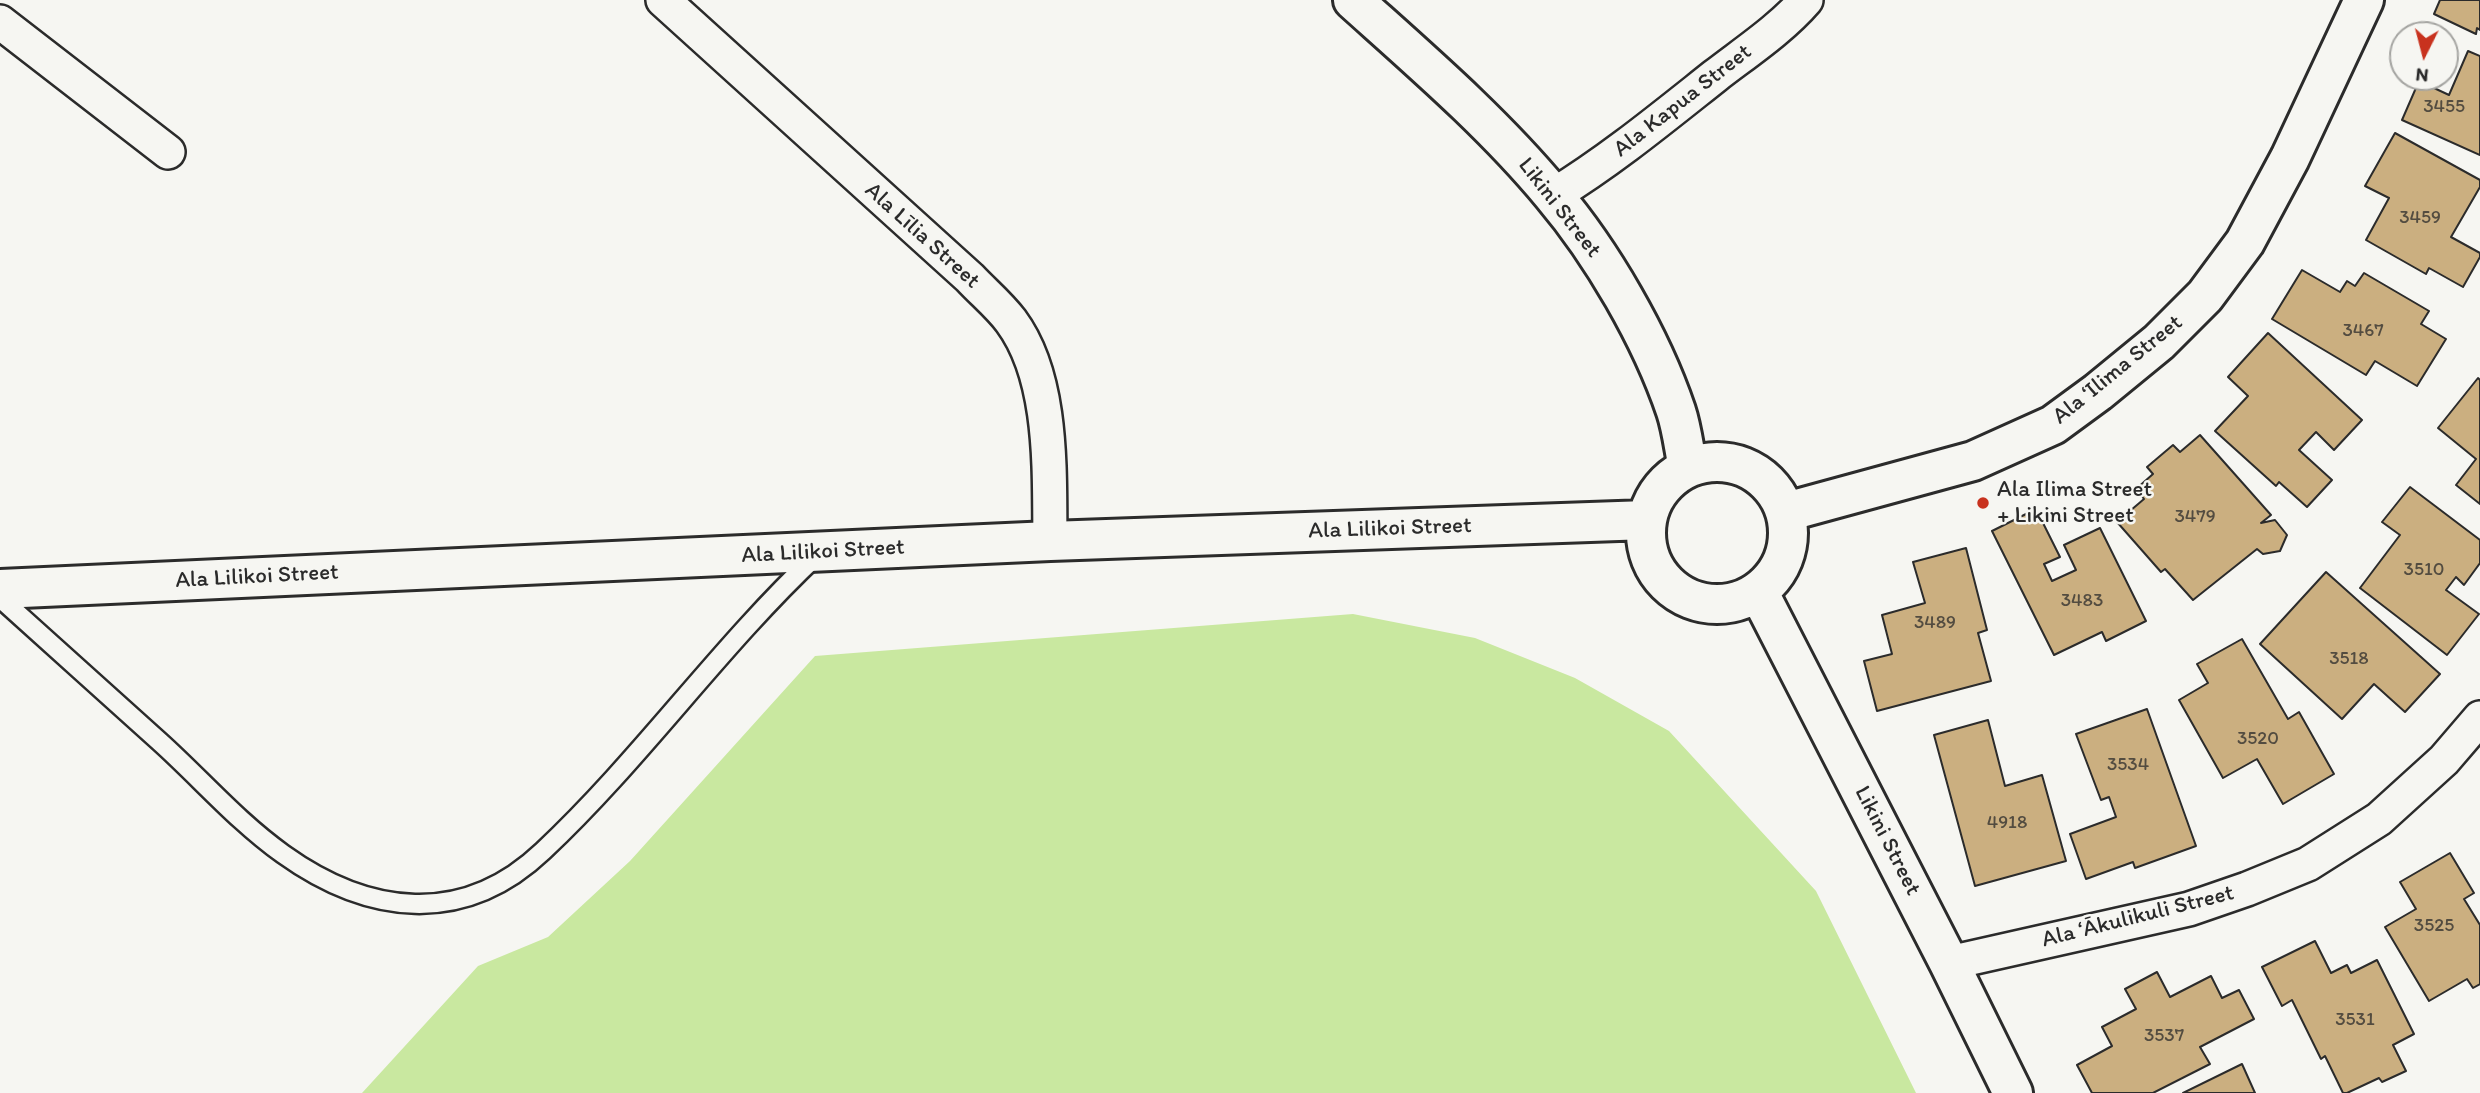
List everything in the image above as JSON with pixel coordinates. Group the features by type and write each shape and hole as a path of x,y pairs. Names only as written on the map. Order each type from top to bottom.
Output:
{"street":[{"name":"Ala Līlia Street","path":"663,0 970,278 1011,322 1033,364 1046,412 1050,541"},
{"name":"Likini Street","path":"1353,0 1465,102 1554,195 1603,265 1652,350 1677,412 1688,468"},
{"name":"Ala Kapua Street","path":"1554,195 1602,165 1758,43 1797,11 1806,0"},
{"name":"Ala ʻIlima Street","path":"1786,512 1973,461 2053,425 2159,342 2205,296 2245,242 2285,168 2364,0"},
{"path":"0,22 168,152"},
{"path":"1711,462 1735,464 1757,474 1775,491 1786,512 1789,534 1785,556 1774,576 1758,591 1736,602 1712,604 1689,598 1669,585 1654,566 1646,543 1647,520 1654,498 1669,481 1688,468 1711,462"},
{"name":"Ala Lilikoi Street","path":"0,589 1050,541 1647,520"},
{"name":"Likini Street","path":"1758,591 2013,1093"},
{"name":"Ala ʻĀkulikuli Street","path":"1949,963 2189,909 2308,864 2379,818 2444,760 2480,719"}],"lane":[{"path":"0,598 282,854 337,887 365,897 430,905 462,898 492,886 541,853 606,786 767,603 820,552"}],"green space":[{"path":"1353,614 1475,638 1575,678 1669,731 1816,891 1916,1093 362,1093 478,966 548,937 630,861 815,656"}],"building":[{"path":"2440,0 2480,0 2480,30 2477,28 2476,34 2459,26 2459,21 2449,21 2434,14"},
{"path":"2468,51 2480,56 2480,155 2402,120 2415,91 2440,91 2449,95 2451,91 2459,91 2459,72"},
{"path":"2395,133 2480,180 2480,187 2451,237 2480,253 2463,287 2429,268 2426,274 2366,240 2389,198 2365,186"},
{"path":"2302,270 2340,292 2347,281 2355,286 2364,273 2429,311 2421,324 2446,339 2417,386 2375,361 2366,375 2272,319"},
{"path":"2268,333 2362,420 2334,450 2316,432 2299,450 2332,480 2307,507 2279,482 2276,486 2215,431 2248,396 2228,377"},
{"path":"2478,378 2480,504 2456,485 2476,459 2438,428"},
{"path":"2200,435 2271,515 2261,523 2275,520 2287,535 2280,551 2263,554 2257,549 2193,600 2165,569 2161,572 2117,522 2144,499 2136,489 2153,474 2147,467 2173,445 2180,452"},
{"path":"2410,487 2480,540 2480,563 2464,585 2456,577 2446,590 2479,614 2447,655 2360,588 2400,535 2382,522"},
{"path":"2036,509 2060,557 2044,564 2052,581 2076,570 2064,545 2100,528 2146,621 2106,641 2102,632 2054,655 1992,531"},
{"path":"1966,548 1987,630 1978,633 1991,681 1877,711 1864,661 1892,654 1882,615 1925,603 1913,562"},
{"path":"2326,572 2440,674 2405,712 2374,684 2342,719 2260,644"},
{"path":"2242,639 2288,719 2299,712 2334,774 2283,804 2257,759 2223,778 2179,700 2208,683 2197,664"},
{"path":"2147,709 2196,846 2135,868 2133,862 2086,879 2070,834 2116,817 2109,797 2101,800 2076,734"},
{"path":"1988,720 2005,786 2042,775 2066,861 1975,886 1934,735"},
{"path":"2450,853 2474,893 2464,899 2480,925 2480,984 2473,988 2467,979 2429,1001 2385,927 2416,909 2400,882"},
{"path":"2315,941 2331,973 2347,965 2351,973 2377,960 2414,1034 2393,1045 2406,1071 2382,1082 2379,1078 2343,1093 2325,1056 2321,1059 2292,1000 2282,1006 2262,967"},
{"path":"2157,972 2170,997 2211,976 2222,998 2239,990 2254,1019 2200,1047 2210,1064 2153,1093 2092,1093 2077,1065 2112,1046 2102,1027 2136,1009 2125,989"},
{"path":"2242,1064 2255,1093 2183,1093"}],"place":[{"name":"Ala Ilima Street + Likini Street","path":"1983,503"}]}
